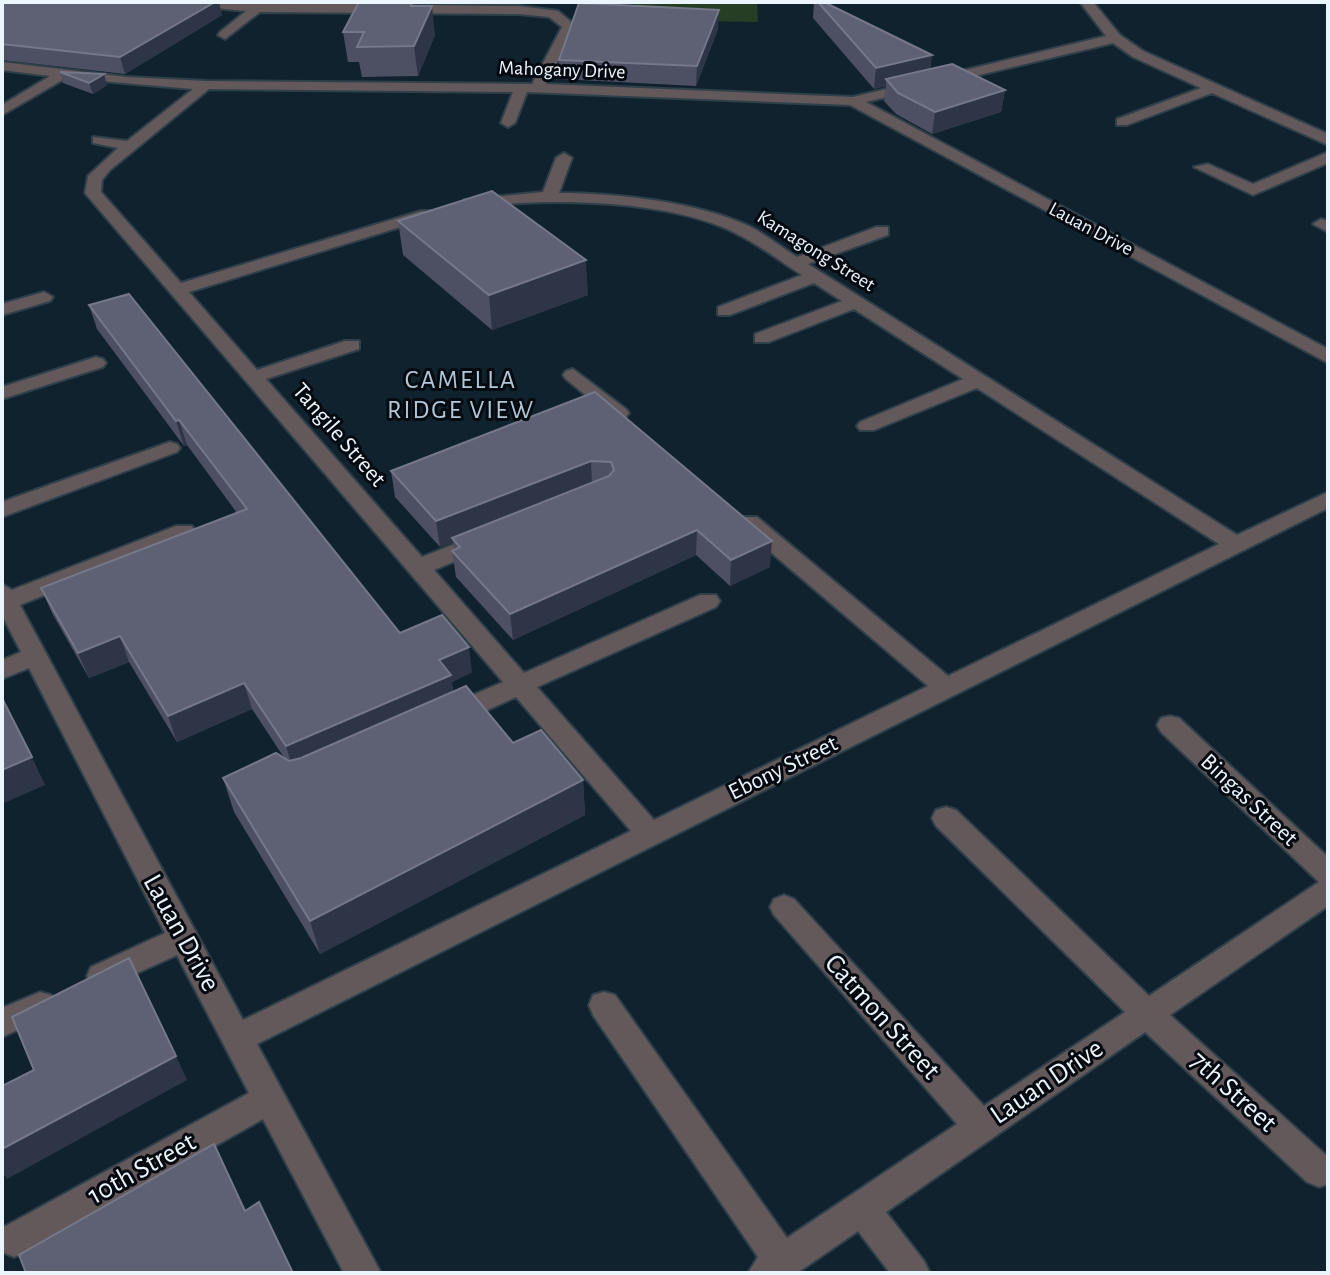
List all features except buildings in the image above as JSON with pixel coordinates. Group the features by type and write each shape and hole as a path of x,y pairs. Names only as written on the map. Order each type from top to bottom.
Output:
{"street":[{"path":"192,2 257,8 351,5 519,10 553,14 569,26 508,123"},
{"path":"1086,2 1115,38 1138,54 1328,140"},
{"path":"225,35 257,8"},
{"name":"Mahogany Drive","path":"2,66 61,75 206,85 529,88 853,101 1115,38"},
{"path":"2,111 61,75"},
{"name":"Tangile Street","path":"206,85 129,146 94,179 93,193 650,834"},
{"path":"1122,122 1210,89"},
{"name":"Lauan Drive","path":"853,101 1328,357"},
{"path":"98,140 129,146"},
{"path":"1202,167 1253,190 1328,157"},
{"path":"550,195 564,158"},
{"name":"Kamagong Street","path":"177,290 446,209 522,195 550,195 701,215 743,230 1236,544"},
{"path":"795,263 882,231"},
{"path":"724,311 815,276"},
{"path":"2,310 44,297"},
{"path":"762,338 855,302"},
{"path":"254,377 352,345"},
{"path":"2,393 96,363"},
{"path":"573,375 633,425"},
{"path":"867,426 978,380"},
{"path":"2,510 170,448"},
{"name":"Ebony Street","path":"238,1038 1328,499"},
{"path":"730,506 946,688"},
{"path":"4,597 184,531"},
{"path":"419,567 503,533"},
{"name":"Lauan Drive","path":"4,597 125,830 363,1273"},
{"path":"425,727 708,601"},
{"path":"2,670 36,655"},
{"name":"Bingas Street","path":"1170,725 1328,874"},
{"name":"7th Street","path":"946,818 1147,1014 1319,1171"},
{"name":"Lauan Drive","path":"774,1267 1328,891"},
{"name":"Catmon Street","path":"784,907 981,1127"},
{"path":"2,1023 185,937"},
{"path":"604,1005 774,1267"},
{"name":"10th Street","path":"14,1240 271,1098"},
{"path":"862,1209 912,1273"}],"green space":[{"path":"636,2 757,2 758,22 634,20"}],"district":[{"name":"CAMELLA RIDGE VIEW","path":"461,395"}]}
